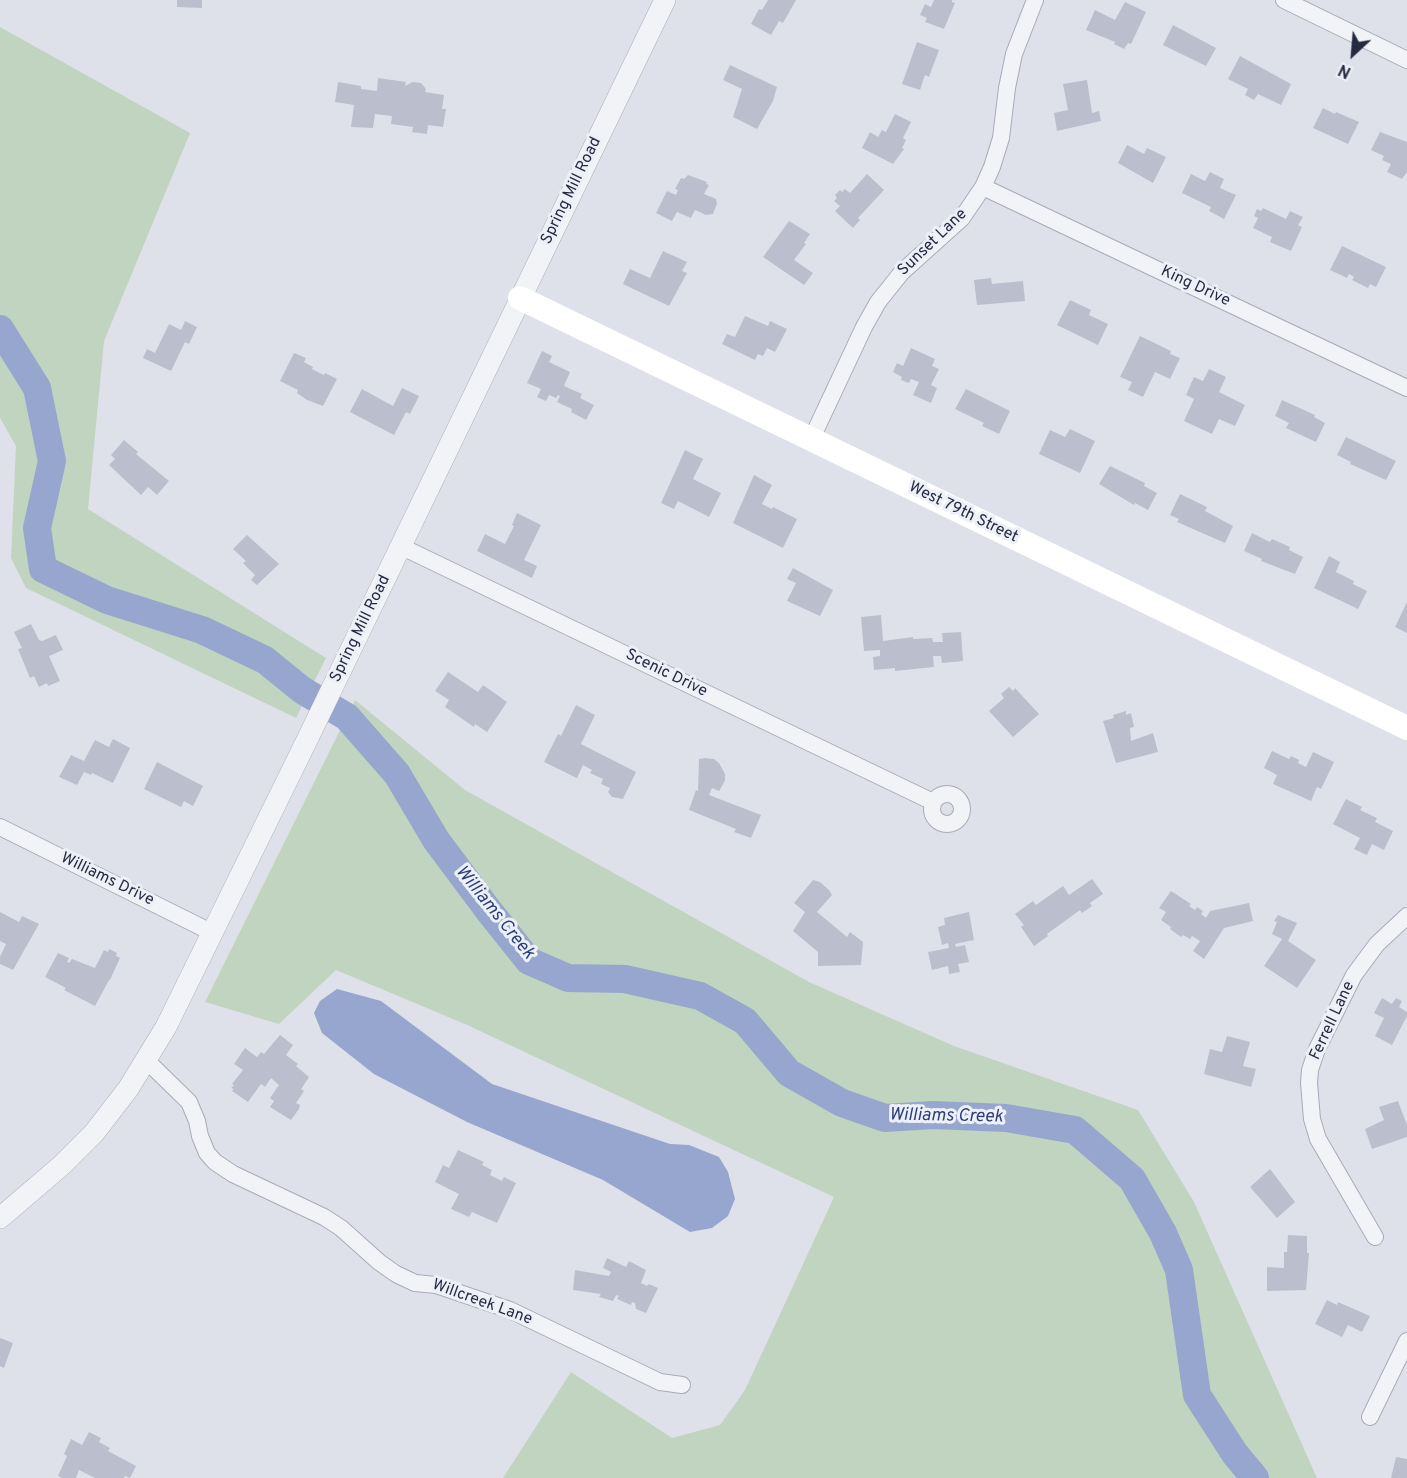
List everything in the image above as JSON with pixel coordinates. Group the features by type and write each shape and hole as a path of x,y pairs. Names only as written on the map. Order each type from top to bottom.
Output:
{"main road":[{"name":"West 79th Street","path":"520,298 1407,728"}],"street":[{"name":"Spring Mill Road","path":"0,1218 62,1165 94,1133 147,1060 166,1027 665,0"},
{"name":"Sunset Lane","path":"811,440 878,302 902,272 962,218 983,186 1001,138 1006,88 1014,54 1035,0"},
{"path":"1284,0 1407,60"},
{"name":"King Drive","path":"983,186 1407,388"},
{"name":"Scenic Drive","path":"400,546 933,802"},
{"name":"Williams Drive","path":"1,823 213,933"},
{"name":"Ferrell Lane","path":"1375,1237 1318,1139 1311,1119 1310,1070 1317,1049 1354,975 1377,944 1407,916"},
{"name":"Willcreek Lane","path":"147,1060 189,1102 207,1153 215,1162 233,1174 324,1217 341,1228 396,1274 415,1283 436,1285 510,1310 660,1382 682,1385"},
{"path":"1370,1417 1407,1341"}],"green space":[{"path":"0,27 190,133 104,341 88,509 326,658 296,718 26,588 11,558 16,446 0,418"},
{"path":"355,700 465,790 809,982 954,1046 1138,1110 1194,1202 1317,1478 503,1478 571,1372 672,1438 720,1425 745,1390 834,1197 465,1024 336,970 279,1024 205,1002"}],"water":[{"path":"337,989 381,1001 492,1084 670,1144 689,1145 719,1157 728,1172 735,1199 728,1216 712,1228 690,1232 603,1180 467,1122 374,1074 322,1033 314,1013 320,1001"}],"building":[{"path":"177,0 202,0 202,8 177,7"},
{"path":"768,0 796,0 783,23 779,21 771,35 751,24 759,9 762,10"},
{"path":"934,0 952,0 955,3 944,29 925,22 927,18 920,15 925,4 931,7"},
{"path":"1125,2 1146,12 1131,44 1128,43 1124,49 1114,44 1115,42 1086,30 1095,10 1115,20"},
{"path":"1173,25 1216,48 1206,66 1163,45"},
{"path":"917,42 939,50 929,77 925,75 920,90 902,84"},
{"path":"1240,56 1291,84 1281,105 1258,94 1254,100 1245,95 1248,89 1228,79"},
{"path":"730,65 777,87 773,101 757,129 733,117 742,89 723,80"},
{"path":"378,78 406,82 405,86 413,82 421,83 426,89 425,92 444,95 442,109 446,109 443,127 428,125 427,134 412,132 413,127 391,124 392,116 375,114 373,128 351,127 354,105 335,102 338,82 377,91"},
{"path":"1087,80 1092,113 1099,111 1101,121 1057,131 1054,113 1068,110 1063,84"},
{"path":"1323,108 1359,122 1348,144 1313,128"},
{"path":"895,114 911,122 903,138 906,140 902,148 904,149 893,164 862,148 870,132 878,137 882,130 886,132"},
{"path":"1380,132 1407,142 1407,172 1402,179 1387,172 1391,164 1382,160 1384,156 1371,150"},
{"path":"1127,145 1144,154 1147,148 1166,157 1153,183 1118,163"},
{"path":"1210,172 1224,179 1220,188 1236,195 1224,219 1209,211 1211,207 1182,193 1191,174 1205,181"},
{"path":"867,174 884,190 858,218 860,220 853,228 835,211 840,206 834,201 837,198 835,195 845,189 850,193"},
{"path":"688,175 707,182 706,184 709,185 704,194 716,199 717,204 713,214 706,215 695,210 691,218 677,212 672,221 656,213 667,191 676,195 678,190 675,189 681,178 684,179"},
{"path":"1263,208 1286,219 1290,211 1303,217 1298,225 1302,227 1291,251 1270,242 1272,237 1253,228 1258,218 1254,216 1257,209 1261,211"},
{"path":"789,221 810,234 804,243 806,244 794,260 813,273 804,285 763,257"},
{"path":"1342,246 1386,267 1376,287 1370,284 1368,288 1352,280 1354,277 1349,274 1347,278 1330,270"},
{"path":"663,251 687,262 682,271 687,273 669,306 623,284 630,269 650,278"},
{"path":"991,278 992,284 1023,281 1025,301 977,305 974,280"},
{"path":"1070,300 1091,310 1089,315 1108,324 1098,345 1057,325"},
{"path":"745,316 768,326 770,321 787,329 775,352 767,348 763,356 758,354 755,360 722,344 727,334 735,337"},
{"path":"185,321 197,327 189,344 185,342 171,371 143,358 147,349 155,353 169,324 181,330"},
{"path":"1140,336 1180,358 1170,379 1155,372 1143,397 1128,390 1132,382 1120,377"},
{"path":"911,348 935,359 932,366 939,369 931,385 937,388 931,403 913,395 919,382 911,379 909,383 901,380 902,377 893,372 897,363 903,366"},
{"path":"542,351 552,356 549,362 570,372 564,386 582,394 580,398 594,405 586,420 571,412 572,409 557,402 560,396 558,395 556,398 549,395 546,401 537,397 541,389 527,383"},
{"path":"294,353 306,358 304,362 313,367 312,369 337,379 323,406 307,400 297,393 298,390 280,381"},
{"path":"1209,369 1226,377 1219,392 1245,405 1235,426 1219,419 1212,434 1184,421 1194,399 1186,395 1194,377 1203,381"},
{"path":"402,388 419,396 410,414 406,412 394,435 350,412 362,389 393,406"},
{"path":"966,389 1010,411 999,434 982,426 984,423 955,409"},
{"path":"1282,400 1315,415 1314,417 1325,423 1316,442 1286,428 1289,423 1275,416"},
{"path":"1070,429 1095,441 1080,473 1039,454 1050,430 1065,437"},
{"path":"1346,437 1396,461 1386,480 1350,464 1351,462 1337,455"},
{"path":"124,440 138,452 136,454 169,481 157,495 148,487 141,495 109,465 115,459 111,455"},
{"path":"685,450 703,459 693,479 721,493 709,517 678,501 674,509 661,503"},
{"path":"1110,466 1145,483 1144,486 1157,493 1148,510 1135,503 1134,505 1099,484"},
{"path":"754,475 772,485 762,504 797,519 783,548 733,523"},
{"path":"1180,494 1207,507 1205,511 1233,526 1225,543 1177,522 1179,519 1170,515"},
{"path":"517,513 541,525 524,560 537,566 532,578 477,551 485,534 505,544 514,526 512,525"},
{"path":"1252,533 1270,542 1272,539 1290,547 1289,550 1303,557 1295,574 1261,561 1262,559 1244,551"},
{"path":"247,535 279,564 257,585 251,580 255,575 243,563 246,561 233,549"},
{"path":"1329,556 1340,562 1336,572 1367,591 1358,609 1314,588"},
{"path":"793,568 833,590 820,616 787,601 796,583 787,579"},
{"path":"1407,602 1407,633 1395,627"},
{"path":"881,615 883,641 913,637 913,639 932,638 933,642 943,642 942,633 961,632 963,661 942,663 941,656 933,656 934,667 895,671 895,668 874,670 873,657 880,656 880,650 864,651 861,617"},
{"path":"31,624 39,640 42,641 56,635 63,650 49,656 60,681 48,686 47,683 39,687 34,676 30,678 18,649 22,648 14,632"},
{"path":"448,672 478,692 483,685 507,702 487,732 475,724 474,727 445,707 449,700 435,691"},
{"path":"1009,687 1013,691 1015,688 1039,714 1013,737 989,711 1004,698 1001,694"},
{"path":"576,705 595,715 581,744 636,772 623,799 612,797 608,792 610,788 601,784 603,779 590,773 592,770 583,765 577,778 544,762 558,734 561,736"},
{"path":"1126,711 1126,715 1131,713 1134,727 1130,728 1131,741 1153,733 1158,752 1116,763 1103,721"},
{"path":"113,739 130,748 113,783 92,773 91,775 84,772 77,785 59,777 71,755 84,761 95,740 109,747"},
{"path":"1272,751 1289,759 1291,756 1306,767 1313,752 1334,762 1321,789 1317,787 1311,801 1273,784 1277,775 1264,768"},
{"path":"699,759 714,759 719,763 725,774 725,780 719,791 712,788 709,795 761,815 751,838 734,832 736,829 689,810 696,790 698,791"},
{"path":"157,762 203,786 193,806 184,801 181,807 144,789"},
{"path":"1346,799 1362,807 1360,810 1377,818 1375,822 1393,831 1384,850 1372,844 1367,855 1354,849 1360,838 1333,824"},
{"path":"1092,879 1103,894 1090,903 1092,906 1082,913 1080,910 1034,946 1021,927 1024,925 1015,914 1033,901 1036,905 1063,886 1069,895"},
{"path":"813,880 820,882 832,895 817,912 847,937 850,932 863,942 861,965 818,966 818,952 793,931 805,912 794,903"},
{"path":"1171,891 1191,904 1189,906 1195,910 1197,907 1203,911 1201,914 1206,918 1210,911 1249,903 1253,921 1224,928 1204,959 1193,951 1200,941 1192,936 1190,939 1183,935 1181,937 1161,920 1166,912 1159,908"},
{"path":"0,912 19,922 22,916 39,924 13,970 0,964 0,957 6,944 0,941"},
{"path":"969,912 974,940 955,944 956,947 965,945 969,962 958,964 960,972 949,974 948,966 932,970 928,952 949,948 948,943 942,945 938,927 945,925 944,918"},
{"path":"1278,915 1297,923 1288,941 1316,960 1297,988 1264,966 1282,939 1272,934 1277,922 1274,921"},
{"path":"109,949 117,953 116,956 120,958 95,1006 45,977 58,953 69,958 67,962 69,963 72,959 95,968 104,950 108,952"},
{"path":"1382,998 1392,1004 1396,998 1402,1001 1399,1007 1407,1012 1392,1045 1375,1036 1384,1018 1374,1013"},
{"path":"280,1035 293,1045 286,1055 309,1077 296,1103 300,1105 299,1109 291,1120 270,1107 274,1101 270,1098 279,1085 271,1078 265,1087 261,1084 248,1102 231,1088 243,1070 234,1064 245,1048 257,1057 261,1052 264,1054"},
{"path":"1227,1036 1250,1042 1243,1066 1256,1069 1251,1087 1204,1074 1210,1049 1222,1052"},
{"path":"1398,1101 1407,1125 1407,1137 1372,1149 1365,1129 1384,1120 1379,1107"},
{"path":"458,1150 484,1162 482,1165 492,1170 490,1175 502,1181 504,1177 516,1183 497,1223 472,1212 469,1217 451,1209 459,1194 435,1182 443,1165 449,1168"},
{"path":"1270,1169 1295,1202 1277,1218 1250,1187"},
{"path":"1288,1235 1307,1236 1307,1253 1309,1253 1306,1290 1267,1291 1267,1267 1284,1268 1284,1252 1287,1252"},
{"path":"607,1258 626,1267 629,1261 646,1270 641,1283 658,1288 646,1313 636,1309 635,1303 632,1302 631,1305 617,1299 619,1296 616,1295 613,1301 599,1297 601,1294 573,1290 575,1270 609,1276 611,1272 603,1268"},
{"path":"1327,1300 1337,1305 1338,1302 1370,1316 1362,1332 1348,1325 1342,1337 1315,1324"},
{"path":"0,1338 13,1343 4,1368 0,1366"},
{"path":"89,1432 101,1438 99,1442 110,1448 108,1451 136,1466 130,1478 125,1476 124,1478 95,1478 79,1470 76,1478 58,1476 67,1456 64,1454 71,1439 82,1445"},
{"path":"1396,1457 1407,1459 1407,1478 1391,1478"}],"waterway":[{"name":"Williams Creek","path":"0,329 37,388 52,461 37,528 43,569 107,600 202,630 265,660 302,690 347,717 397,774 436,840 529,961 568,978 625,979 700,996 745,1021 789,1073 842,1103 885,1118 933,1115 1006,1118 1075,1130 1132,1179 1163,1233 1179,1270 1197,1395 1235,1454 1255,1478"}]}
